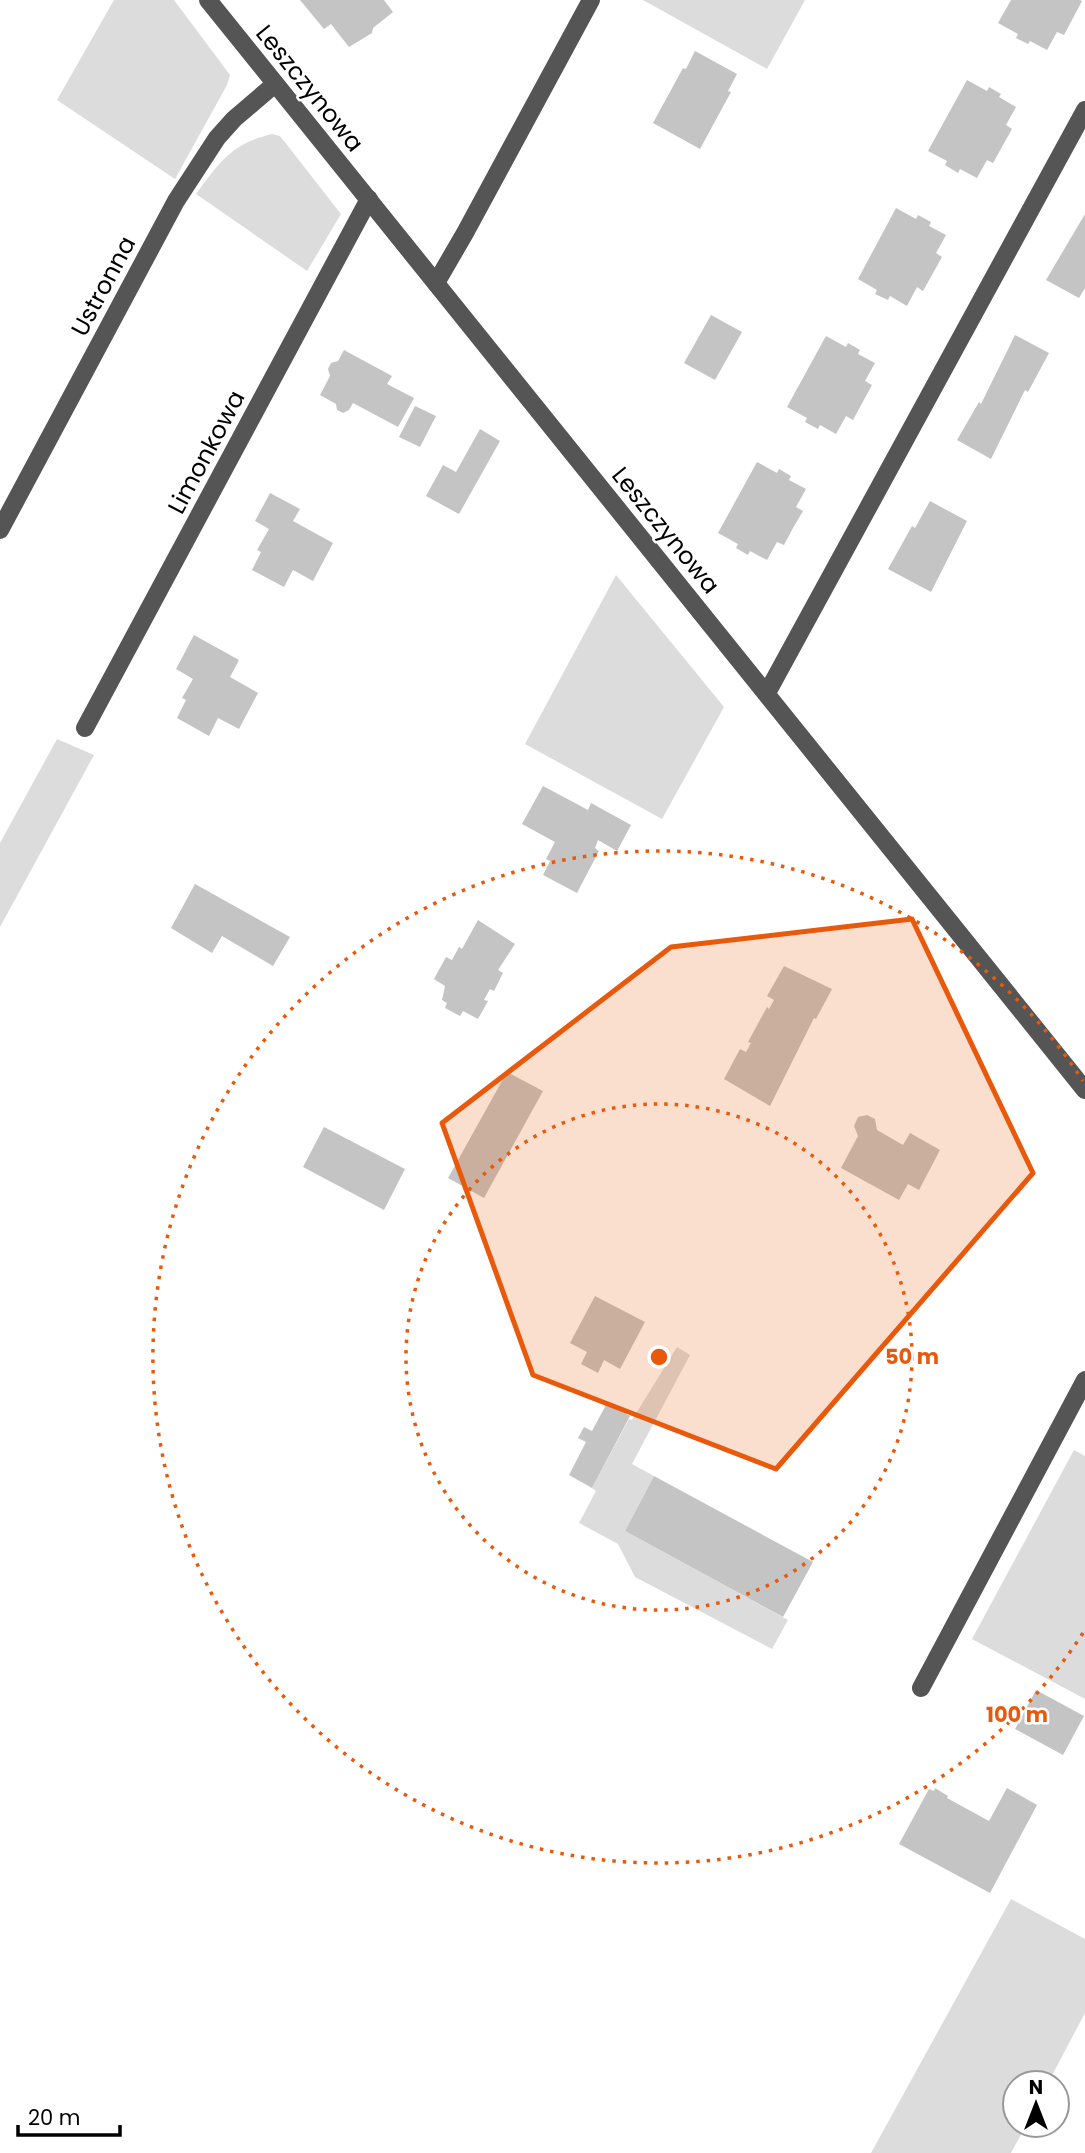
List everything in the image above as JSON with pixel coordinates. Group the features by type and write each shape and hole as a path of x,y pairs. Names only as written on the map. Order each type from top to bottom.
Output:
{"street":[{"name":"Leszczynowa","path":"208,0 1085,1090"},
{"path":"436,283 591,0"},
{"name":"Ustronna","path":"0,530 176,201 217,138 234,119 275,84"},
{"path":"767,693 1085,110"},
{"name":"Limonkowa","path":"85,729 369,199"},
{"path":"921,1688 1085,1380"}],"highlighted area":[{"path":"912,919 1033,1173 776,1469 533,1375 442,1123 671,947"}],"shaded area":[{"path":"114,0 174,0 230,75 175,179 57,100"},
{"path":"643,0 805,0 767,69"},
{"path":"272,134 280,136 341,214 307,271 196,194 236,149"},
{"path":"616,575 724,707 662,819 525,744"},
{"path":"57,739 94,755 0,927 0,843"},
{"path":"677,1347 690,1355 632,1464 654,1476 625,1531 788,1620 772,1649 635,1577 618,1544 579,1523 596,1491 592,1488 629,1419 632,1420"},
{"path":"1074,1450 1085,1456 1085,1699 972,1639"},
{"path":"1011,1899 1085,1939 1085,2013 1055,2069 1001,2069 1001,2139 1018,2139 1011,2153 871,2153"}],"building":[{"path":"300,0 384,0 393,12 373,28 372,33 349,47 331,24 324,29"},
{"path":"1011,0 1082,1 1064,35 1057,32 1047,50 1030,41 1028,44 1016,38 1018,34 998,23"},
{"path":"695,51 737,74 728,91 731,92 700,149 653,123"},
{"path":"967,80 987,91 989,87 1016,107 1006,125 1012,129 993,163 987,160 977,178 960,169 958,173 945,165 947,161 928,151"},
{"path":"896,208 916,219 918,215 931,222 929,226 946,235 936,253 942,257 923,291 917,287 907,306 890,296 888,300 875,294 877,290 858,279"},
{"path":"1085,214 1085,288 1079,298 1046,280"},
{"path":"711,315 742,332 715,380 684,363"},
{"path":"1015,335 1049,353 1028,392 1025,390 991,459 957,440 979,402 981,404"},
{"path":"826,336 846,347 848,343 860,350 858,354 875,363 865,381 872,385 853,420 846,416 836,434 820,425 818,429 805,422 807,418 787,407"},
{"path":"344,350 392,376 387,384 414,398 398,427 353,403 349,410 343,413 337,410 336,404 320,395 330,376 328,369 331,363 338,361"},
{"path":"415,406 436,416 420,447 399,437"},
{"path":"480,429 500,441 459,514 426,496 443,465 456,472"},
{"path":"757,462 777,473 779,469 791,476 789,480 806,489 796,507 803,511 784,545 777,542 767,560 750,551 748,555 736,548 738,544 718,533"},
{"path":"270,493 300,509 293,521 333,543 313,581 293,570 284,587 252,570 261,552 257,550 269,529 255,521"},
{"path":"930,501 967,521 931,592 888,569 912,526 915,528"},
{"path":"194,635 239,660 230,677 258,693 239,729 218,718 209,736 177,718 186,700 182,698 193,679 176,669"},
{"path":"543,786 588,810 591,803 631,825 617,851 598,840 595,848 599,851 577,893 543,875 550,861 546,859 555,842 522,824"},
{"path":"195,884 290,937 273,966 222,936 212,953 171,928"},
{"path":"478,920 515,944 498,970 503,973 494,991 490,989 484,1000 488,1001 478,1019 463,1011 460,1016 445,1008 447,1003 442,1000 445,986 434,979 446,957 452,960 459,947 462,949"},
{"path":"784,966 832,989 816,1019 814,1018 770,1106 724,1079 740,1049 746,1052 751,1043 748,1042 767,1007 769,1009 774,1000 767,996"},
{"path":"507,1072 543,1091 484,1198 448,1178"},
{"path":"867,1115 875,1119 877,1130 903,1145 910,1133 940,1150 919,1190 908,1184 899,1200 841,1168 858,1136 854,1126 858,1117"},
{"path":"324,1127 405,1169 384,1210 303,1167"},
{"path":"595,1296 645,1322 620,1369 604,1360 598,1373 581,1364 587,1352 570,1343"},
{"path":"607,1403 630,1416 592,1488 569,1475 586,1442 578,1438 584,1427 592,1431"},
{"path":"654,1476 813,1562 783,1617 625,1531"},
{"path":"1036,1690 1084,1716 1063,1755 1015,1729"},
{"path":"935,1788 948,1796 947,1798 989,1821 1007,1788 1037,1805 990,1893 899,1844 929,1789 934,1791"}]}
